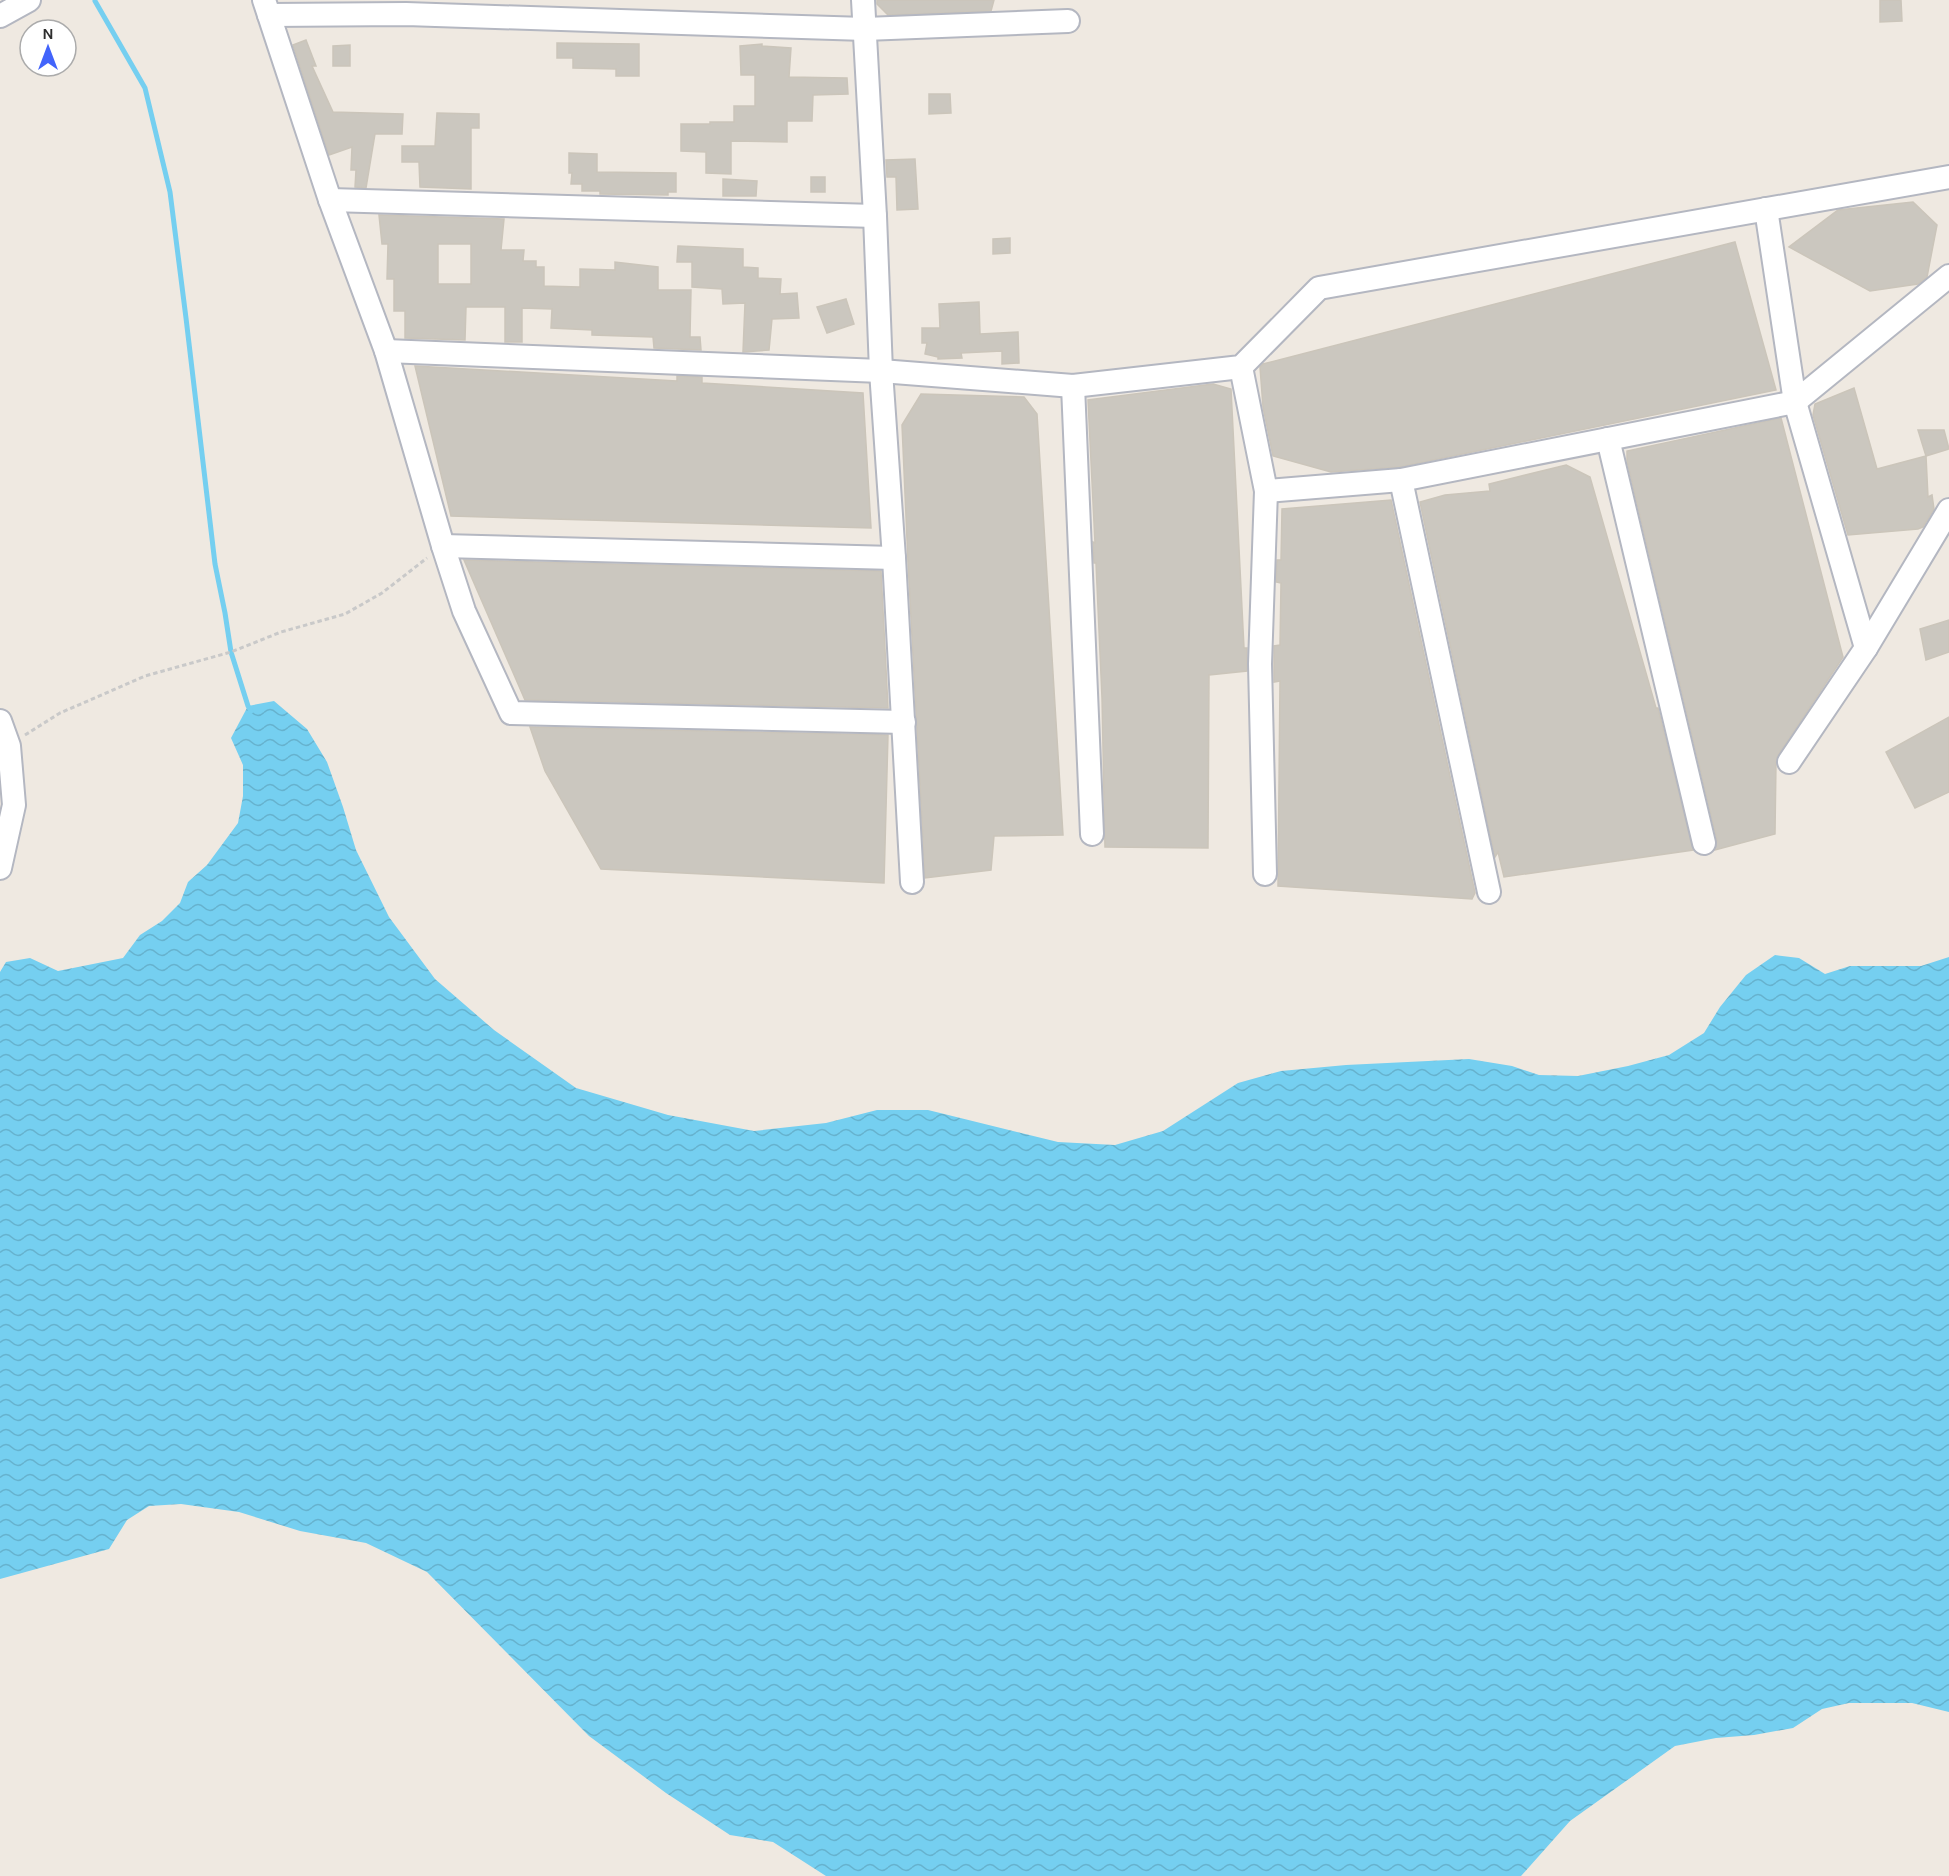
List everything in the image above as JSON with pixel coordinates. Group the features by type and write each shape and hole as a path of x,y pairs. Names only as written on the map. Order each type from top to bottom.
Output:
{"street":[{"path":"0,16 29,0"},
{"path":"406,14 432,0"},
{"path":"863,0 912,882"},
{"path":"904,722 511,713 464,611 386,351 330,200 267,7 406,14 865,29 1068,21"},
{"path":"386,351 882,371 1073,386 1241,367 1319,288 1949,177"},
{"path":"330,200 876,216"},
{"path":"1766,209 1796,402 1866,648"},
{"path":"1266,491 1401,480 1796,402 1949,276"},
{"path":"1241,367 1266,491 1260,664 1265,874"},
{"path":"1073,386 1092,834"},
{"path":"1608,439 1704,843"},
{"path":"1401,480 1489,892"},
{"path":"1789,762 1866,648 1949,510"},
{"path":"443,546 894,558"},
{"path":"0,721 9,746 14,805 1,862"}],"path":[{"path":"9,746 60,712 146,676 231,652 281,632 345,614 382,593 443,546"}],"water":[{"path":"274,701 307,729 327,762 356,850 389,917 435,979 494,1030 576,1088 668,1115 754,1131 826,1123 877,1110 928,1110 1058,1142 1115,1145 1163,1131 1238,1083 1281,1071 1346,1065 1469,1059 1512,1066 1539,1075 1578,1076 1669,1055 1704,1033 1720,1007 1746,975 1775,955 1799,958 1825,974 1850,966 1921,966 1949,957 1949,1712 1912,1703 1849,1703 1822,1709 1793,1728 1675,1746 1570,1821 1521,1876 826,1876 773,1842 730,1835 666,1793 589,1736 427,1572 366,1543 300,1531 239,1512 181,1504 149,1506 127,1520 109,1549 0,1579 0,972 6,962 30,958 58,971 123,958 140,935 162,921 180,903 188,882 207,865 238,823 243,796 243,765 231,738 248,706"}],"building":[{"path":"877,0 994,0 991,11 888,15 877,4"},
{"path":"1880,0 1901,0 1902,21 1880,22"},
{"path":"306,40 316,66 312,66 333,112 403,114 402,134 375,134 366,188 355,187 356,170 351,170 352,147 329,155 293,45"},
{"path":"557,43 639,44 639,76 616,76 616,69 573,68 573,58 557,58"},
{"path":"762,44 762,46 791,48 789,77 847,78 848,94 813,95 812,121 787,121 787,142 731,141 731,174 706,173 706,152 681,151 681,124 734,122 734,106 755,106 755,75 741,75 740,46"},
{"path":"350,45 350,66 333,66 333,46"},
{"path":"929,94 950,94 951,113 929,114"},
{"path":"437,113 479,114 479,128 471,128 471,189 420,187 419,162 402,162 402,146 435,146"},
{"path":"569,153 597,154 597,172 676,173 676,192 668,192 668,195 600,194 600,191 582,191 582,184 571,184"},
{"path":"915,159 918,209 897,210 896,177 887,177 886,160"},
{"path":"811,177 825,177 825,192 811,192"},
{"path":"723,179 757,181 756,196 723,196"},
{"path":"1913,202 1937,225 1927,277 1918,284 1870,291 1789,247 1838,210"},
{"path":"379,215 504,219 501,250 524,250 523,261 536,261 536,267 544,267 544,286 580,287 580,269 615,270 615,262 658,267 658,290 691,290 690,337 700,337 701,350 654,348 653,337 592,335 592,330 551,328 552,309 522,308 522,342 505,342 505,307 466,307 465,340 405,338 405,311 394,311 394,279 387,279 388,244 382,244","holes":["438,244 471,244 471,284 438,284"]},
{"path":"1010,238 1010,253 993,254 993,239"},
{"path":"1735,242 1776,390 1399,467 1331,472 1273,456 1263,407 1260,367 1263,364"},
{"path":"678,246 743,249 743,267 758,268 758,278 781,279 780,294 797,293 799,318 772,319 769,350 743,352 745,303 723,304 722,289 692,287 692,262 677,262"},
{"path":"846,299 854,324 827,333 817,307"},
{"path":"979,302 980,334 1018,332 1019,363 1002,364 1002,351 961,353 962,358 938,359 938,357 925,354 927,343 922,343 922,328 940,328 939,304"},
{"path":"415,366 677,381 677,376 702,377 702,383 863,393 871,528 451,516"},
{"path":"1213,384 1231,389 1247,671 1209,675 1208,848 1105,847 1102,698 1088,400"},
{"path":"1854,388 1877,469 1926,456 1928,497 1932,495 1934,509 1923,527 1848,535 1813,415 1815,404"},
{"path":"921,394 1024,397 1037,414 1063,835 994,836 991,870 925,878 902,425"},
{"path":"1781,418 1843,657 1778,755 1775,834 1715,850 1717,840 1627,461 1627,451"},
{"path":"1918,430 1944,430 1949,449 1926,456"},
{"path":"1566,465 1590,477 1656,708 1658,708 1693,850 1504,877 1498,852 1495,857 1420,502 1445,495 1490,491 1489,484"},
{"path":"1391,500 1475,893 1472,899 1278,886 1280,681 1274,682 1274,646 1280,645 1281,583 1276,582 1277,560 1281,560 1282,509"},
{"path":"464,560 881,571 888,708 525,700"},
{"path":"1949,620 1949,652 1926,660 1920,629"},
{"path":"1949,717 1949,792 1915,808 1886,752"},
{"path":"530,727 888,735 884,883 601,869 545,771"}],"waterway":[{"path":"95,1 145,88 170,192 215,564 231,652 251,711"}]}
